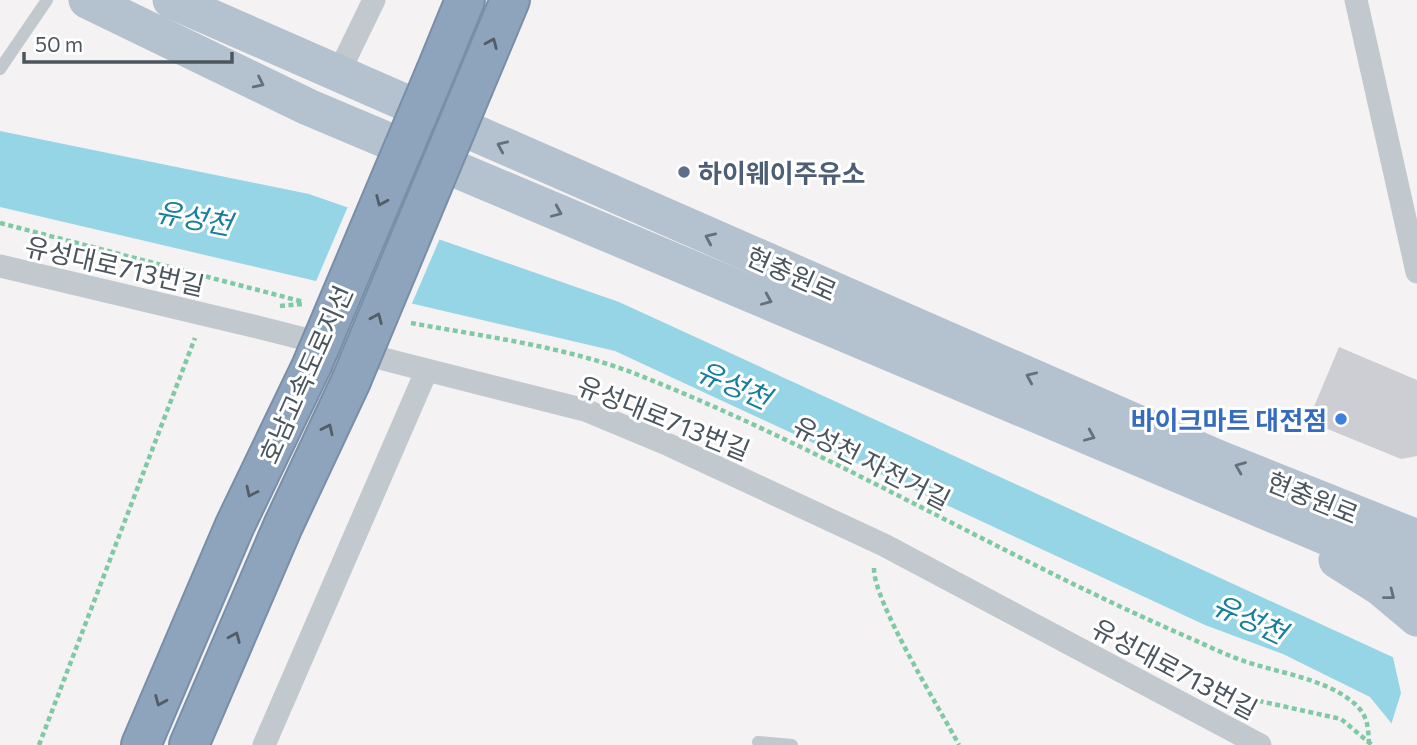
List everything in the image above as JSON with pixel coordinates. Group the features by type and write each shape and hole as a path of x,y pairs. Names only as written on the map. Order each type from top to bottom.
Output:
{"highway":[{"name":"호남고속도로지선","path":"141,745 235,525 312,365 465,0"},
{"name":"호남고속도로지선","path":"189,745 283,526 351,381 510,0"}],"main road":[{"name":"현충원로","path":"87,0 308,107 1205,485"},
{"name":"현충원로","path":"171,0 1217,458 1417,538"},
{"path":"1205,485 1417,575"},
{"path":"1205,485 1330,555 1380,587 1417,618"}],"street":[{"path":"338,74 374,0"},
{"path":"1356,0 1408,195 1417,272"},
{"name":"유성대로713번길","path":"0,267 253,326 426,372 585,410 669,445 884,545 1260,745"},
{"path":"264,745 426,372"}],"lane":[{"path":"0,69 47,0"},
{"path":"758,742 792,745"}],"path":[{"path":"0,223 309,303 281,305 253,326"},
{"path":"39,745 203,314"},
{"name":"유성천 자전거길","path":"402,321 505,341 626,371 783,438 1109,603 1241,660 1336,692 1355,704 1368,720 1370,744"},
{"path":"884,545 874,568 874,581 959,745"},
{"name":"유성천 자전거길","path":"1202,713 1246,698 1291,706 1341,719 1370,744"}],"water":[{"name":"유성천","path":"0,131 309,194 619,302 1399,660 1417,745 1409,745 1370,697 1283,654 1205,625 615,351 0,207"}],"pier":[{"path":"349,204 441,236 410,308 314,286"},
{"path":"1392,653 1417,670 1417,745 1404,745 1390,728 1401,693"}],"building":[{"path":"1339,347 1417,380 1417,456 1401,459 1308,421"}],"place":[{"name":"하이웨이주유소","path":"684,172"},
{"name":"바이크마트 대전점","path":"1341,419"}]}
